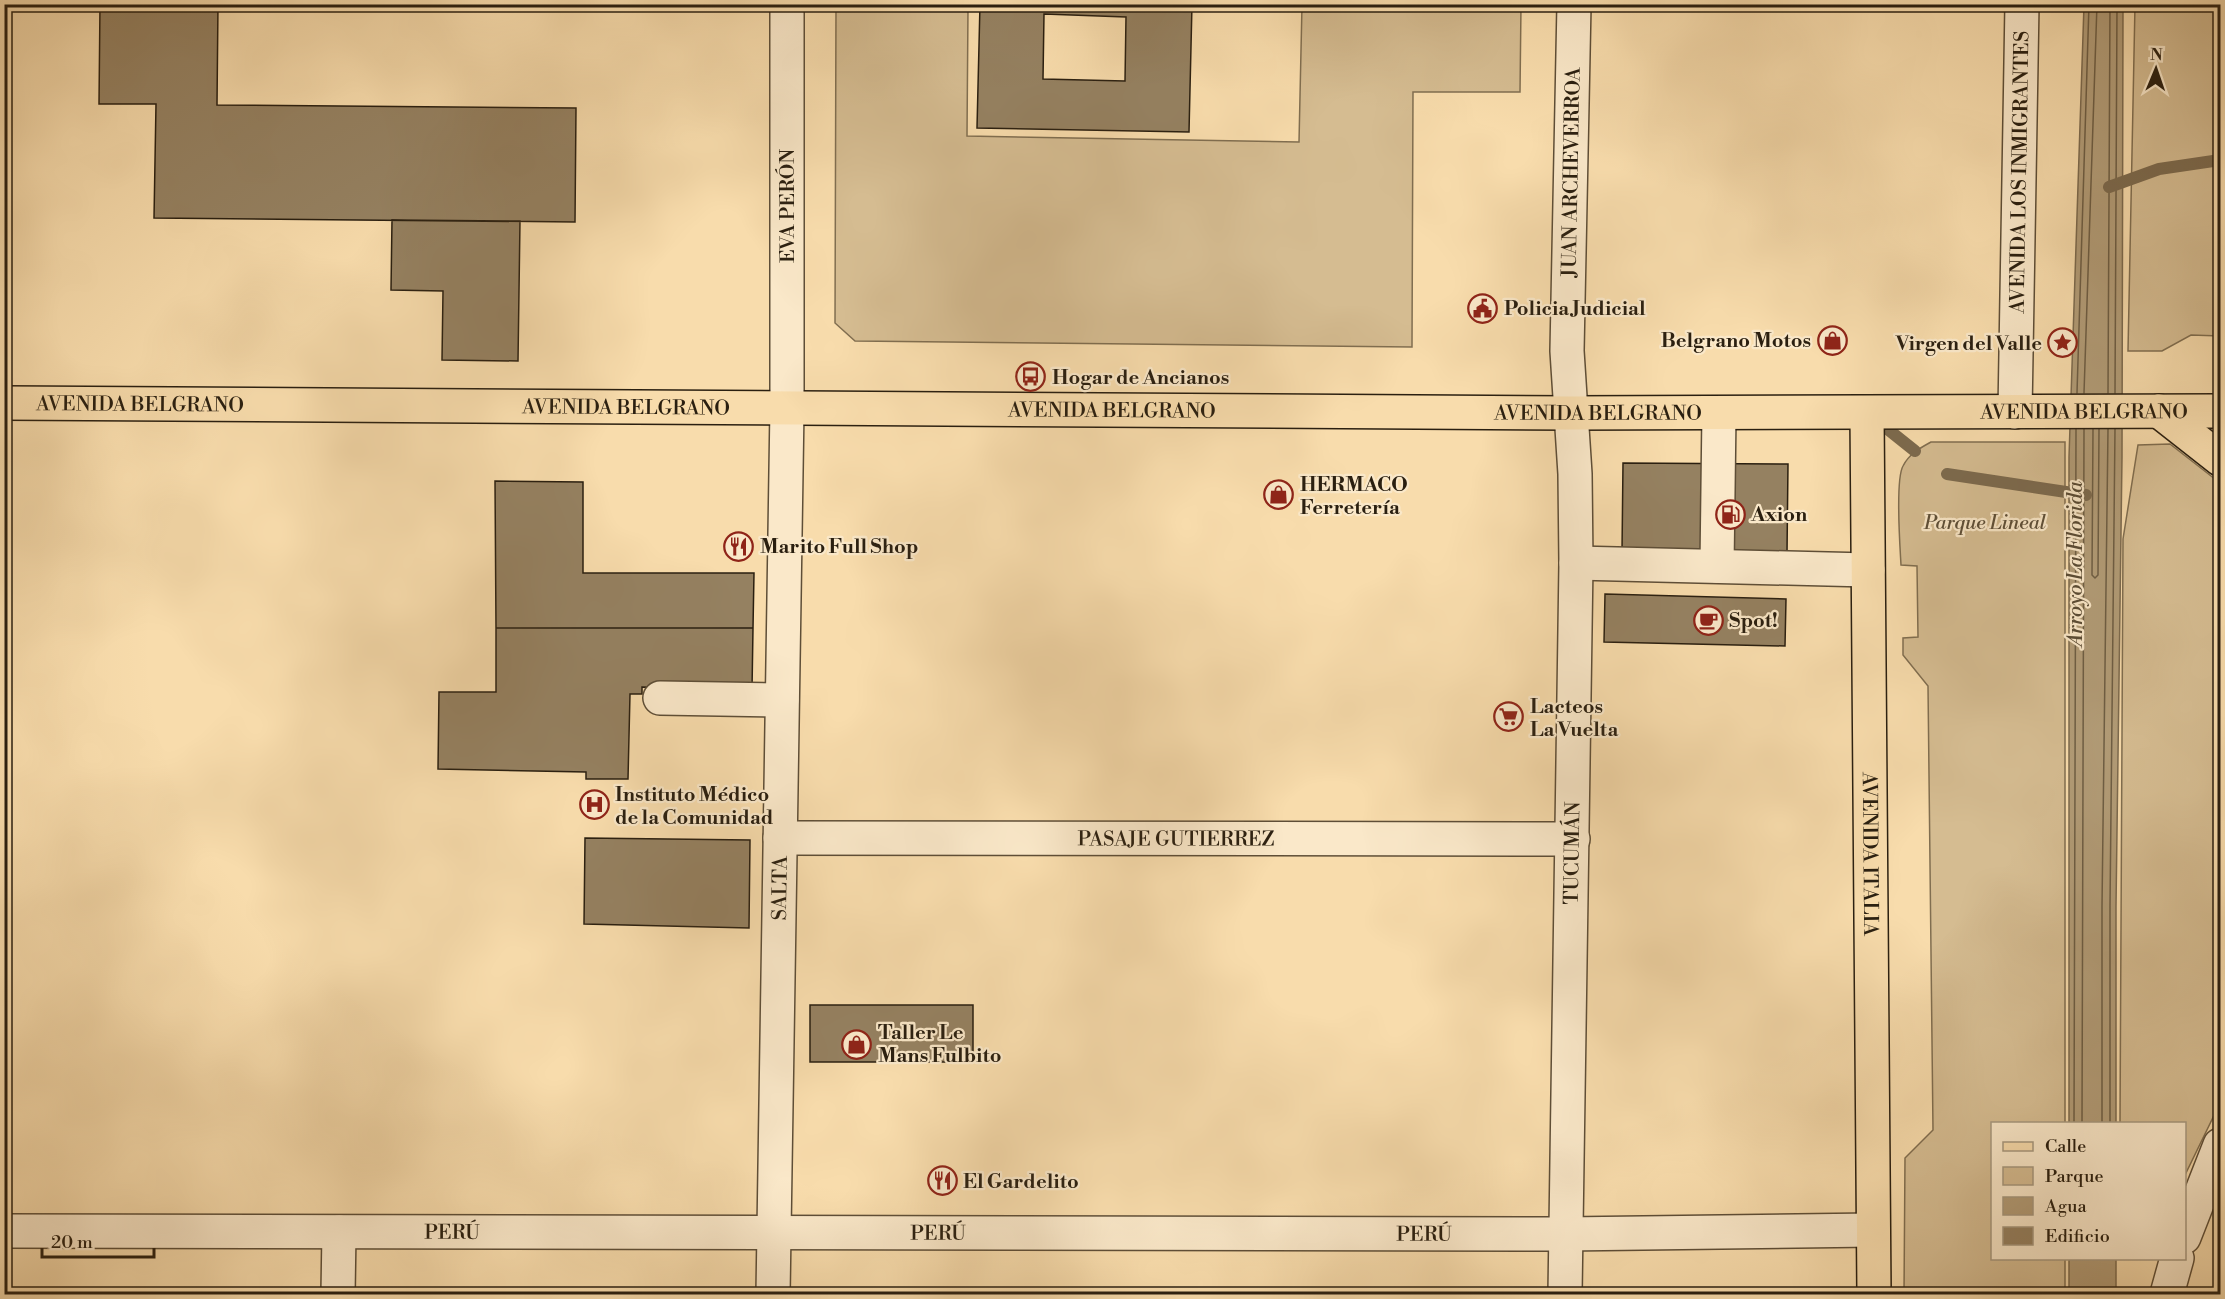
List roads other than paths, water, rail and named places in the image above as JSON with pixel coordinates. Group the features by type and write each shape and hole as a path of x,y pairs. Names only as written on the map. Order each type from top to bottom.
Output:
{"main road":[{"name":"AVENIDA BELGRANO","path":"4,403 1571,413 2220,411"},
{"path":"2159,411 2220,459"},
{"name":"AVENIDA ITALIA","path":"1867,413 1874,1294"}],"street":[{"name":"EVA PERÓN","path":"787,4 787,408"},
{"name":"JUAN ARCHEVERROA","path":"1571,413 1567,351 1574,4"},
{"name":"AVENIDA LOS INMIGRANTES","path":"2015,412 2022,4"},
{"name":"SALTA","path":"773,1294 787,408"},
{"name":"TUCUMÁN","path":"1565,1294 1576,563 1571,413"},
{"path":"1717,566 1719,413"},
{"path":"1576,563 1868,570"},
{"path":"660,698 782,700"},
{"name":"PASAJE GUTIERREZ","path":"780,838 1573,838"},
{"path":"2186,1232 2220,1145"},
{"name":"PERÚ","path":"4,1231 1565,1234 1874,1230"},
{"path":"338,1294 339,1232"},
{"path":"2167,1294 2176,1260"}],"water":[{"name":"Arroyo La Florida","path":"2123,4 2122,457 2116,906 2116,1122 2069,1122 2069,457 2084,5"},
{"path":"2069,1260 2116,1260 2116,1294 2069,1294"}],"waterway":[{"path":"2109,187 2159,169 2220,160"},
{"path":"1875,419 1915,451"},
{"name":"Arroyo La Florida","path":"1947,474 2086,495"}],"place":[{"name":"Policia Judicial","path":"1483,308"},
{"name":"Belgrano Motos","path":"1832,340"},
{"name":"Virgen del Valle","path":"2063,343"},
{"name":"Hogar de Ancianos","path":"1031,377"},
{"name":"HERMACO Ferretería","path":"1279,495"},
{"name":"Axion","path":"1730,514"},
{"name":"Marito Full Shop","path":"739,546"},
{"name":"Spot!","path":"1708,620"},
{"name":"Lacteos La Vuelta","path":"1509,717"},
{"name":"Instituto Médico de la Comunidad","path":"594,805"},
{"name":"Taller Le Mans Fulbito","path":"857,1044"},
{"name":"El Gardelito","path":"942,1181"}],"park label":[{"name":"Parque Lineal","path":"1985,522"}]}
